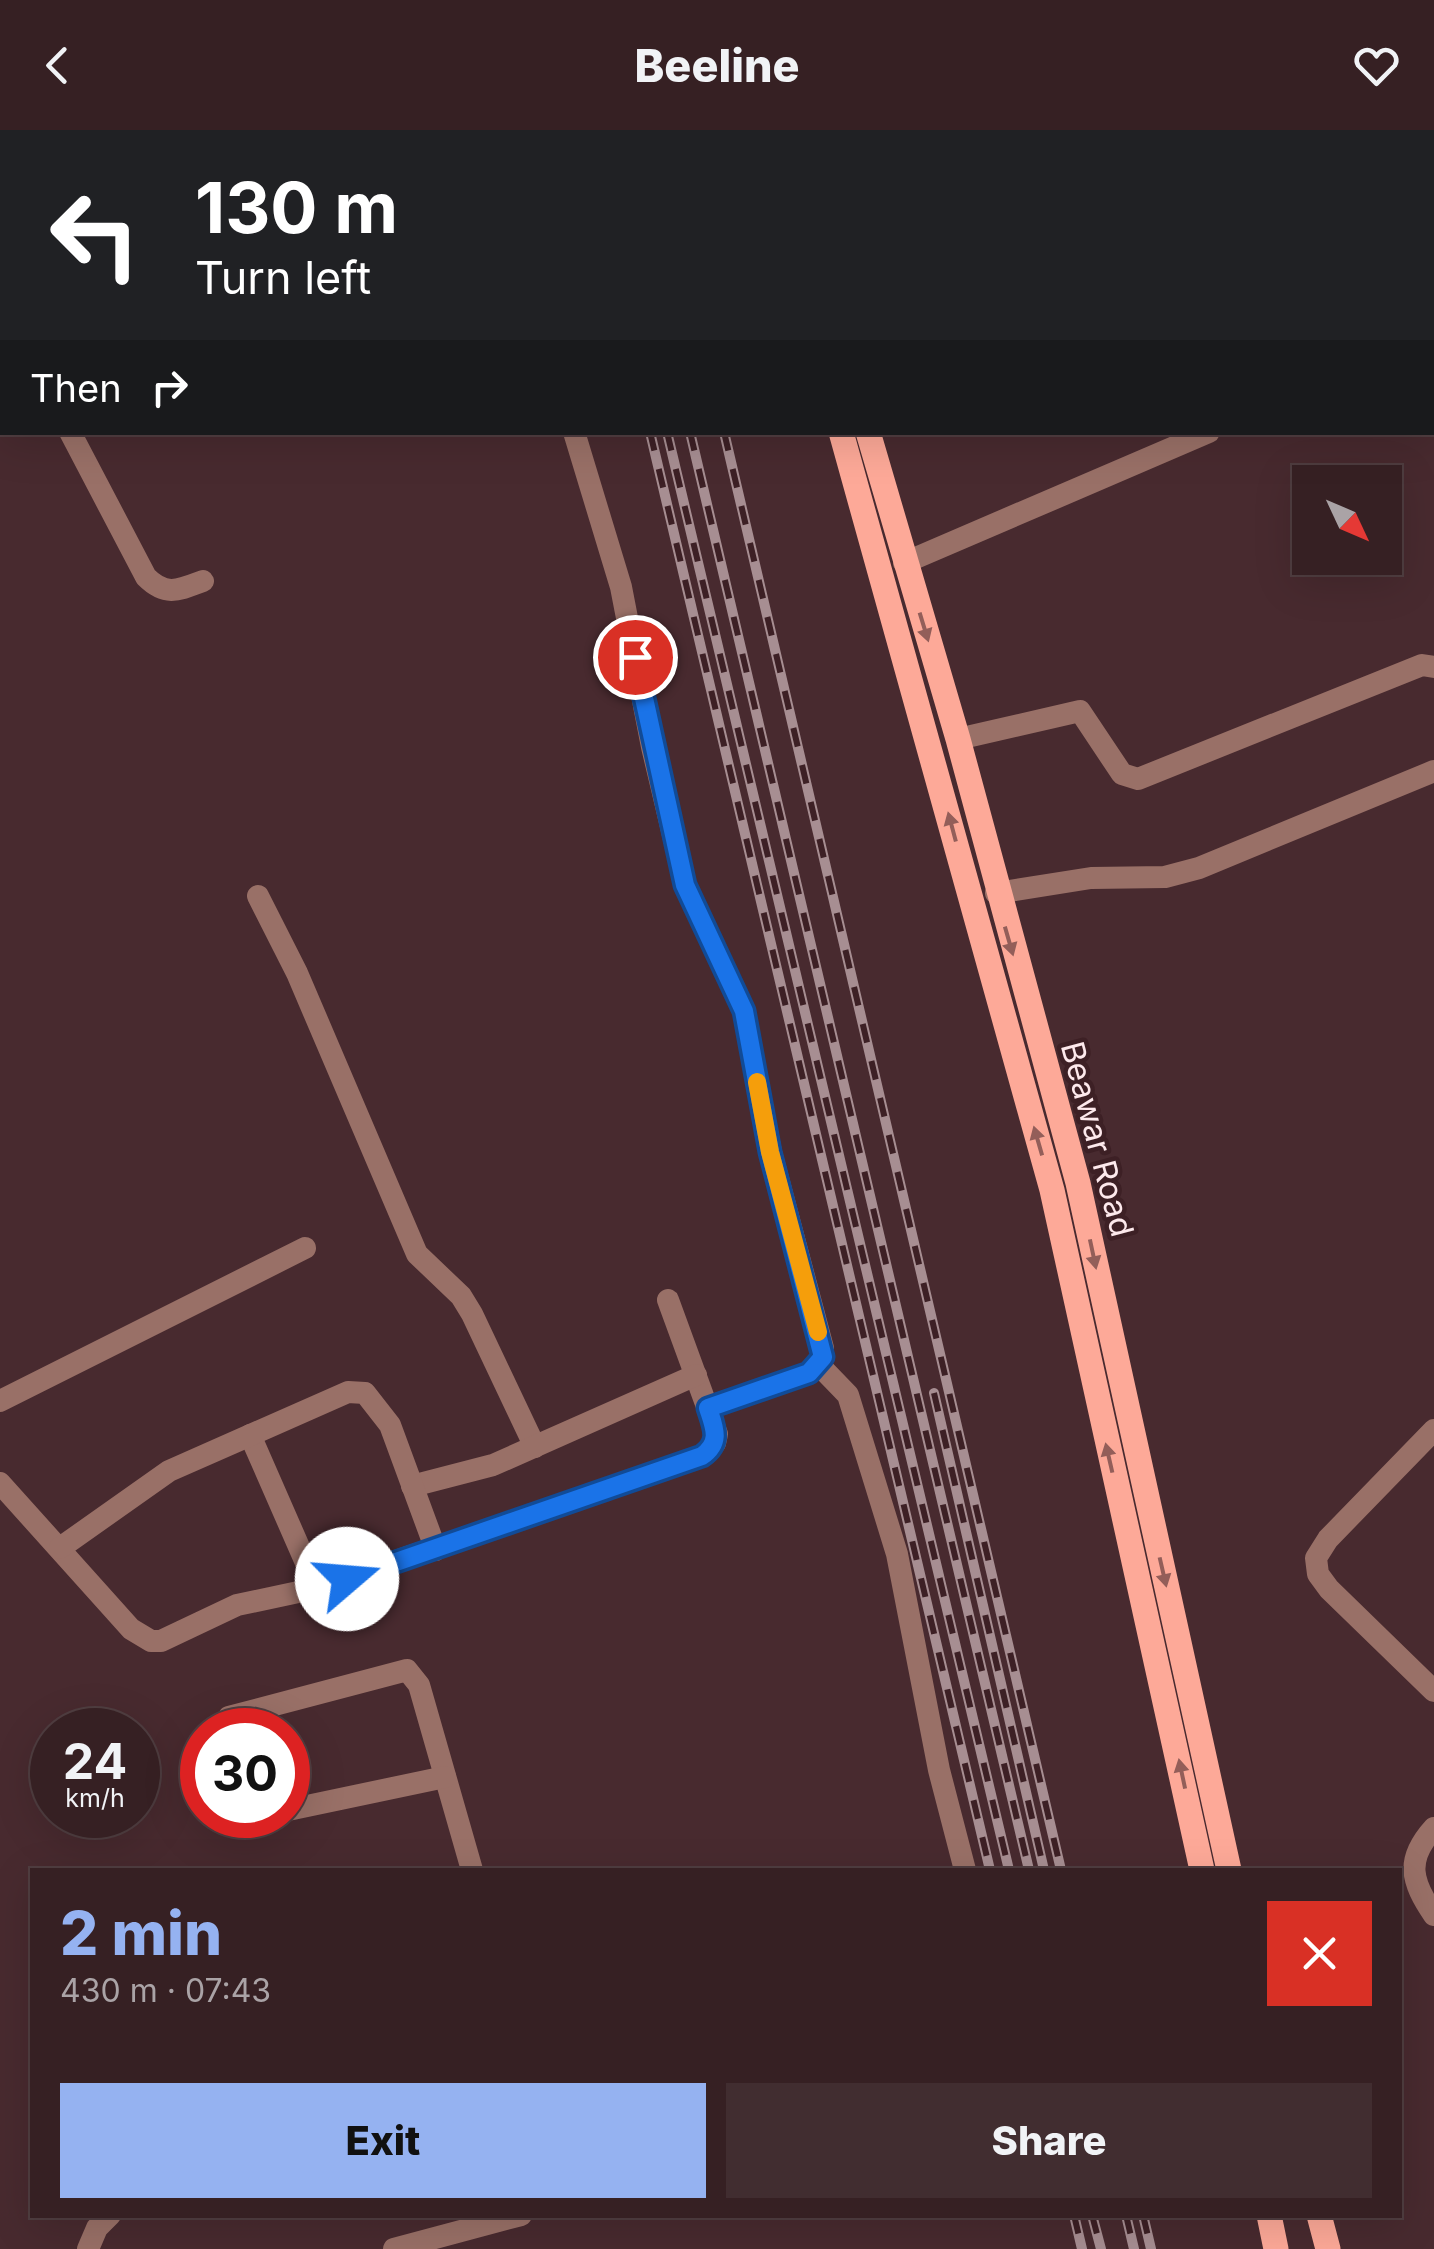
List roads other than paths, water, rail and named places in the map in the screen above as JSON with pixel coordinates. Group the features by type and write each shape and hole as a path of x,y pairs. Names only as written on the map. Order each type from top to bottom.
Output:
{"main road":[{"name":"Beawar Road","path":"842,435 1052,1190 1202,1868"},
{"name":"Beawar Road","path":"869,435 958,739 996,893 1078,1183 1229,1868"},
{"path":"1270,2218 1276,2249"},
{"path":"1320,2218 1328,2249"}],"street":[{"path":"72,435 146,577 158,588 172,593 203,582"},
{"path":"575,435 621,587 652,748 685,885 744,1011 770,1152 823,1348 819,1365 809,1373 708,1408"},
{"path":"904,563 1202,435"},
{"path":"958,739 1080,711 1122,774 1138,779 1422,665 1434,667"},
{"path":"996,893 1091,878 1165,876 1199,868 1434,770"},
{"path":"258,896 297,974 417,1254 472,1314 535,1447"},
{"path":"0,1401 305,1248"},
{"path":"0,1483 131,1629 150,1641 160,1641 237,1605 317,1588 436,1550 702,1456 715,1443 717,1434 668,1300"},
{"path":"819,1365 848,1395 896,1554 939,1770 964,1868"},
{"path":"412,1486 448,1480 535,1447 696,1375"},
{"path":"60,1548 169,1471 348,1392 366,1393 390,1425 436,1550"},
{"path":"1434,1430 1328,1539 1316,1558 1318,1574 1329,1589 1434,1691"},
{"path":"250,1436 317,1588"},
{"path":"263,1708 407,1670 419,1686 471,1868"},
{"path":"310,1805 445,1777"},
{"path":"1434,1828 1420,1844 1410,1868 1417,1890 1434,1915"},
{"path":"88,2249 96,2228 107,2218"},
{"path":"394,2249 509,2218"}],"railway":[{"path":"651,435 990,1868"},
{"path":"668,435 1009,1868"},
{"path":"691,435 1029,1868"},
{"path":"725,435 1061,1868"},
{"path":"934,1393 1044,1868"},
{"path":"1075,2218 1082,2249"},
{"path":"1093,2218 1101,2249"},
{"path":"1127,2218 1134,2249"},
{"path":"1144,2218 1151,2249"}]}
